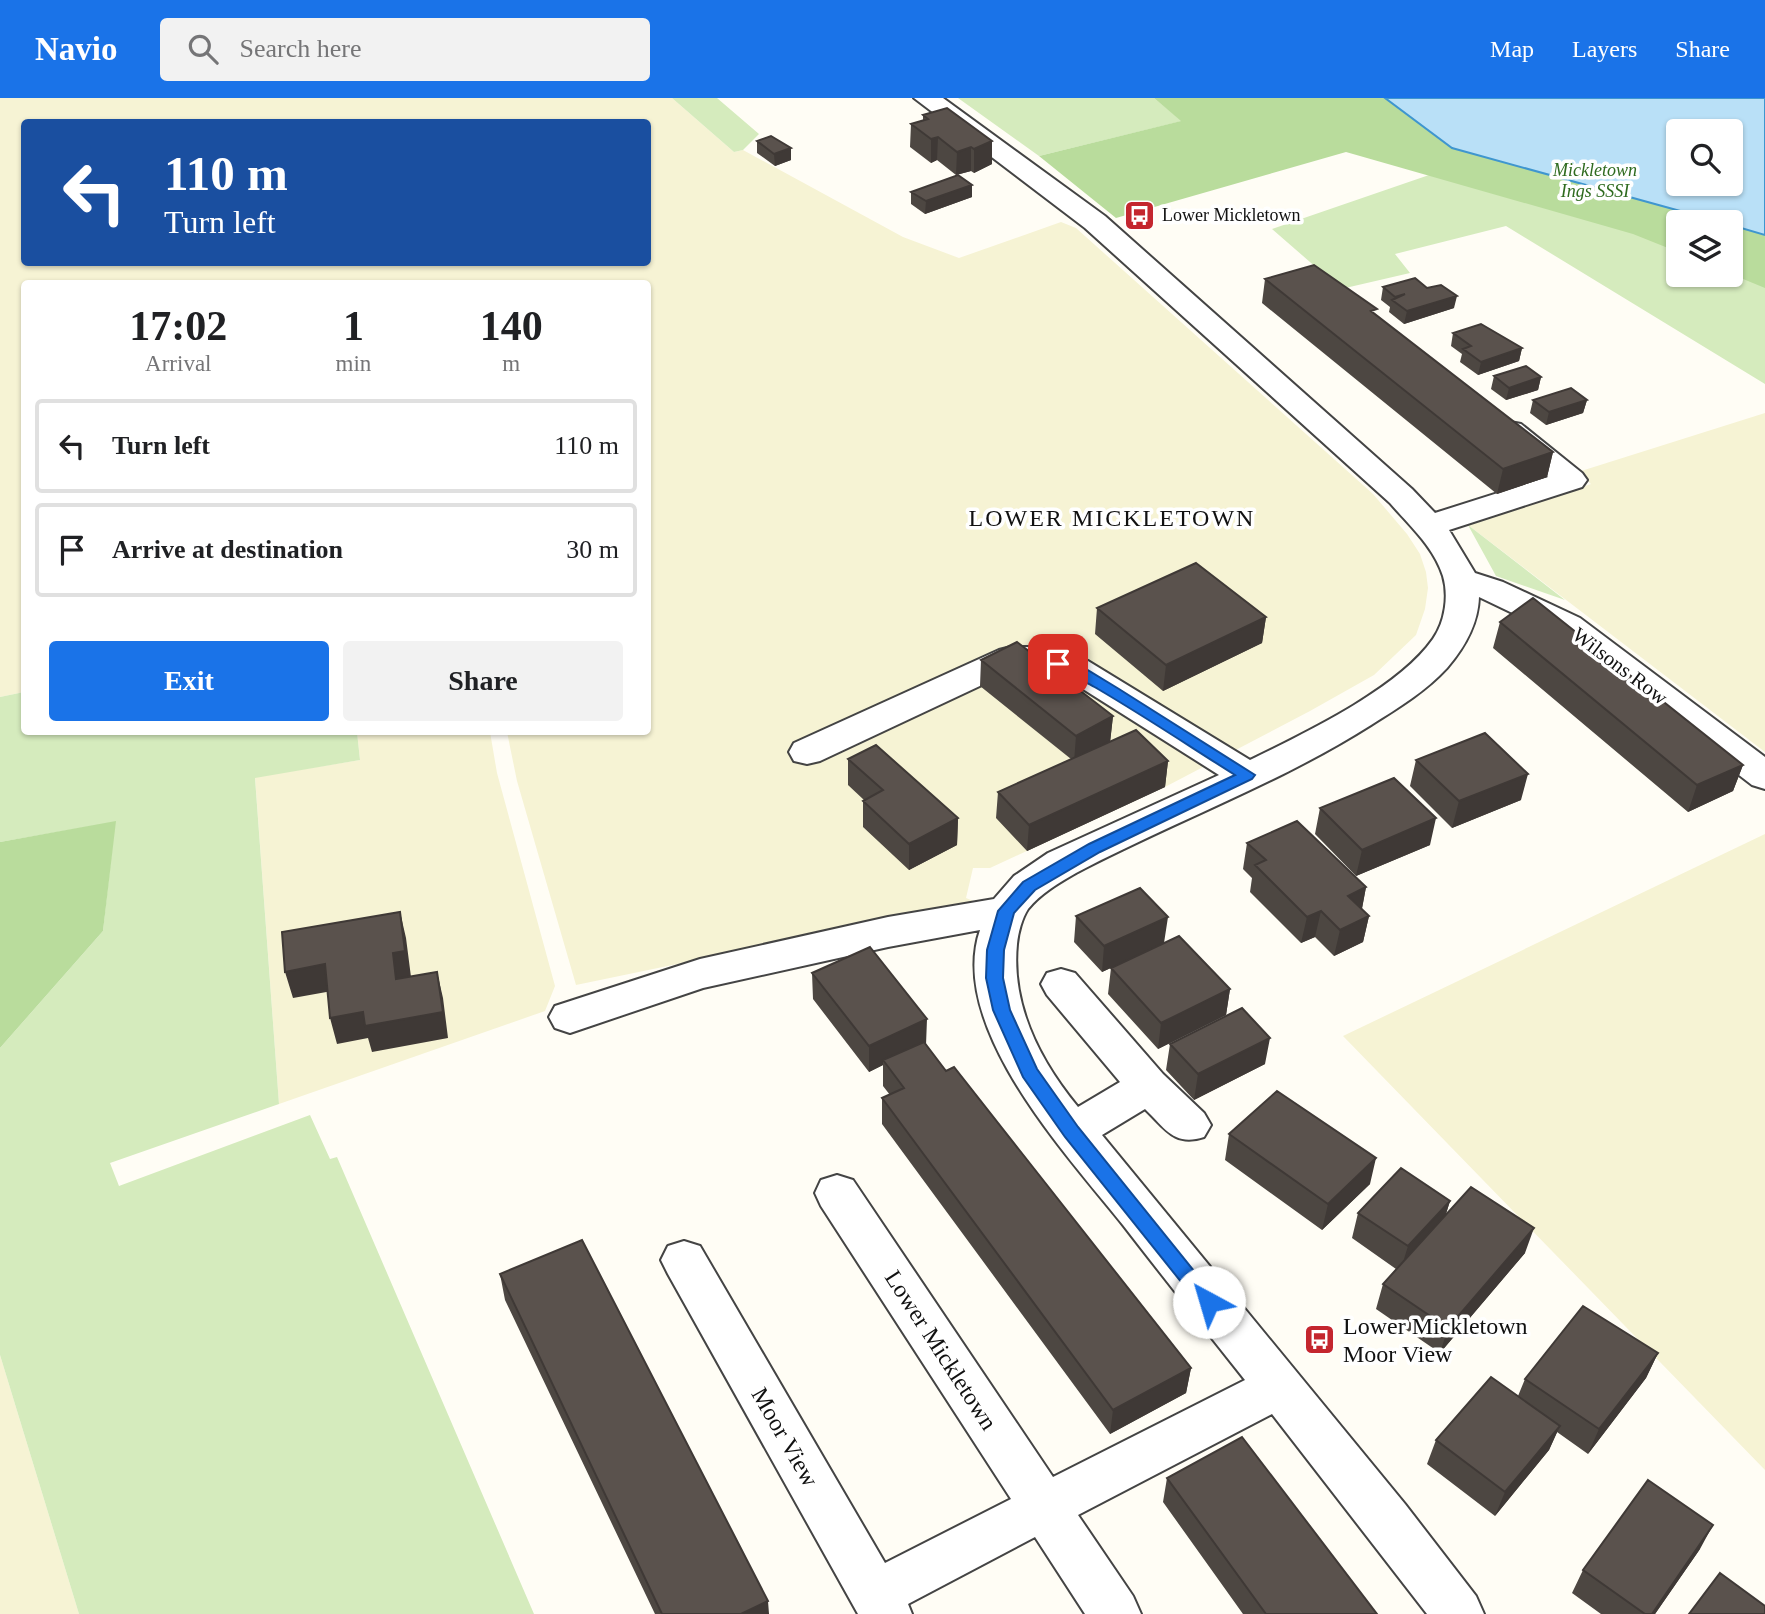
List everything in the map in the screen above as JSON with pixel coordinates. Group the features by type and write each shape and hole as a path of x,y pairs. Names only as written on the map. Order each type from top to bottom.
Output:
{"street":[{"path":"927,98 1067,200 1142,262 1401,496 1429,526 1454,561 1461,580 1463,604 1457,629 1442,652 1405,687 1318,741 1054,869 1022,892 1006,911 996,950 995,978 1002,1010 1029,1072 1071,1132 1387,1520 1458,1614"},
{"path":"1429,526 1571,480 1485,412"},
{"name":"Wilsons Row","path":"1461,580 1491,589 1568,626 1765,776"},
{"path":"807,752 1011,658 1041,658 1076,669 1247,775"},
{"path":"570,1017 700,974 888,932 1006,911"},
{"path":"1061,984 1148,1086 1189,1125"},
{"path":"1071,1132 1148,1086"},
{"name":"Lower Mickletown","path":"837,1193 1115,1614"},
{"name":"Moor View","path":"684,1260 881,1604"},
{"path":"881,1604 1045,1508 1277,1387"}],"shaded area":[{"path":"0,98 672,98 734,152 743,150 903,237 959,258 1061,222 1076,228 1373,494 1420,554 1428,588 1425,609 1416,635 1374,675 1165,787 990,868 973,868 966,898 976,902 576,985 517,781 508,735 651,735 651,280 21,280 21,693 0,697"},
{"path":"1765,413 1765,752 1468,525 1591,484 1578,472"},
{"path":"357,735 491,735 497,773 555,986 545,1011 279,1104 255,777 360,760"},
{"path":"1765,834 1765,1470 1343,1036"},
{"path":"0,1355 79,1614 0,1614"}],"green space":[{"path":"672,98 717,98 759,134 743,150 734,152"},
{"path":"958,98 1154,98 1182,121 1039,156"},
{"path":"1154,98 1385,98 1452,148 1677,210 1666,210 1666,247 1633,234 1346,152 1116,218 1039,156 1181,121"},
{"name":"Mickletown Ings SSSI","path":"1263,98 1765,98 1765,384 1506,226 1395,254 1410,273 1341,289 1272,229 1432,174"},
{"path":"1743,229 1765,235 1765,288 1743,279"},
{"path":"1468,525 1565,600 1496,576"},
{"path":"21,693 21,735 357,735 360,760 255,778 279,1104 110,1163 119,1186 310,1115 330,1159 337,1157 534,1614 79,1614 0,1355 0,1048 103,931 115,822 0,842 0,697"},
{"path":"116,821 103,931 0,1048 0,842"}],"water":[{"path":"1385,98 1765,98 1765,235 1743,229 1743,210 1677,210 1452,148"}],"building":[{"path":"947,108 992,141 974,149 971,147 957,152 938,137 931,139 911,124 928,119 923,115"},
{"path":"771,136 791,148 774,154 757,141"},
{"path":"958,175 972,185 926,201 911,192"},
{"path":"1314,265 1377,309 1371,311 1553,452 1503,469 1265,279"},
{"path":"1415,278 1427,288 1441,285 1457,296 1407,311 1392,300 1405,294 1395,297 1383,287"},
{"path":"1481,324 1522,348 1481,362 1463,349 1471,346 1453,333"},
{"path":"1526,366 1541,377 1509,388 1494,376"},
{"path":"1571,388 1587,400 1549,412 1533,400"},
{"path":"1196,563 1266,617 1166,665 1097,608"},
{"path":"1533,598 1743,765 1697,785 1500,622"},
{"path":"1017,642 1113,716 1076,736 981,660"},
{"path":"1136,730 1168,761 1029,825 998,792"},
{"path":"1485,733 1528,774 1459,801 1416,760"},
{"path":"876,745 958,818 909,844 863,801 883,790 848,759"},
{"path":"1394,778 1436,818 1362,850 1320,808"},
{"path":"1297,821 1366,887 1348,896 1369,916 1340,930 1321,911 1307,917 1255,865 1266,860 1247,843"},
{"path":"1140,888 1168,917 1104,946 1076,916"},
{"path":"400,912 405,951 393,953 396,979 437,972 443,1012 365,1026 363,1012 330,1018 325,964 285,972 282,932"},
{"path":"1179,936 1230,989 1161,1023 1111,968"},
{"path":"870,947 927,1019 869,1046 812,973"},
{"path":"1242,1008 1270,1038 1198,1074 1170,1044"},
{"path":"924,1042 946,1071 954,1067 1191,1368 1113,1410 882,1098 904,1088 883,1060"},
{"path":"1277,1091 1376,1158 1328,1204 1229,1134"},
{"path":"1401,1168 1450,1201 1408,1246 1358,1213"},
{"path":"1471,1187 1534,1228 1448,1328 1383,1284"},
{"path":"582,1240 768,1601 741,1614 662,1614 500,1274"},
{"path":"1583,1306 1658,1353 1599,1429 1525,1379"},
{"path":"1491,1377 1560,1426 1505,1492 1436,1440"},
{"path":"1242,1437 1377,1614 1266,1614 1167,1478"},
{"path":"1648,1480 1713,1525 1652,1614 1645,1614 1583,1570"},
{"path":"1720,1573 1765,1606 1765,1614 1689,1614"}],"place":[{"name":"Lower Mickletown","path":"1139,215"},
{"name":"Lower Mickletown Moor View","path":"1320,1340"}],"district":[{"name":"LOWER MICKLETOWN","path":"1112,518"}],"route":[{"path":"1058,664 1076,669 1247,775 1094,848 1029,886 1006,911 996,950 995,978 1002,1010 1029,1072 1071,1132 1209,1302"}]}
